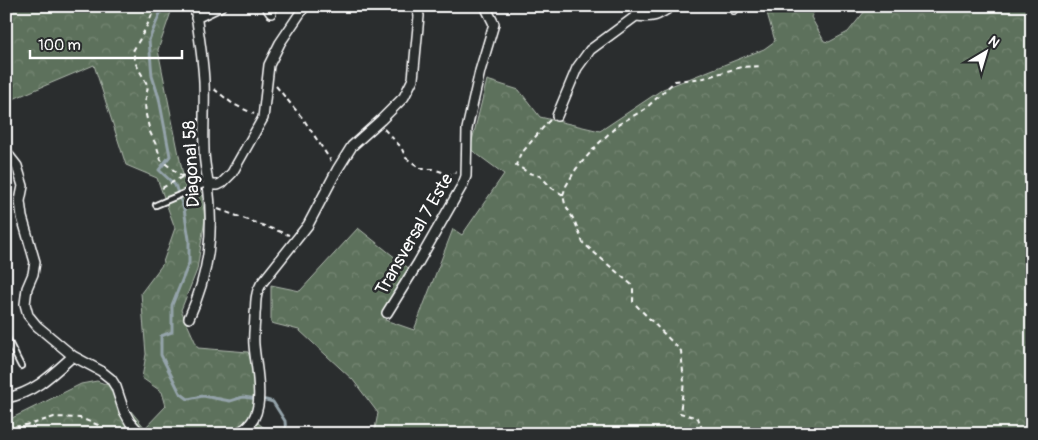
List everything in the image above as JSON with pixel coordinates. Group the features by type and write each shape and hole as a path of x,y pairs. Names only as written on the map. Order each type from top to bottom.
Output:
{"street":[{"name":"Diagonal 58","path":"189,318 198,298 209,256 210,236 208,183 204,150 204,80 195,6"},
{"path":"196,18 221,6"},
{"path":"208,183 213,186 218,185 232,173 263,118 268,65 306,6"},
{"path":"233,434 250,426 257,410 259,392 254,344 257,294 261,284 308,225 352,146 404,97 413,79 419,16 417,6"},
{"name":"Transversal 7 Este","path":"388,313 466,176 467,129 480,72 494,24 485,6"},
{"path":"557,116 577,68 590,50 636,16 643,6"},
{"path":"636,16 648,17 659,15 672,6"},
{"path":"6,152 17,166 23,186 20,202 22,217 35,262 33,274 27,288 25,304 28,315 37,326 73,356 101,371 111,379 116,387 127,417 141,434"},
{"path":"6,398 21,395 32,390 73,356"}],"lane":[{"path":"156,205 208,183"},
{"path":"6,336 22,366"}],"path":[{"path":"155,6 133,51 136,64 148,86 145,103 150,132 158,147 161,160 181,176 206,173"},
{"path":"704,434 698,418 680,413 684,382 681,351 633,302 633,286 583,243 575,222 565,204 563,195 576,169 598,144 620,124 645,109 675,80 704,78 741,67 762,66"},
{"path":"268,77 304,120 337,170"},
{"path":"204,80 233,104 263,118"},
{"path":"557,116 546,122 520,155 516,165 529,173 540,176 552,188 563,195"},
{"path":"375,125 386,130 401,147 406,158 422,169 433,169 452,175 466,165"},
{"path":"162,188 185,175"},
{"path":"209,206 298,238"},
{"path":"6,428 32,424 54,417 80,418 98,425 104,434"}],"green space":[{"path":"6,6 173,6 158,50 184,180 198,180 205,219 197,270 181,310 198,348 248,352 262,393 258,423 272,434 6,434 6,421 81,384 97,381 108,385 145,428 166,406 162,392 142,378 146,354 141,293 162,265 175,228 157,178 126,165 94,65 6,102"},
{"path":"765,6 817,6 811,17 824,41 829,42 848,32 869,6 1032,6 1032,434 374,434 378,413 353,380 299,330 271,323 271,285 300,291 358,228 416,274 385,320 414,330 453,229 462,235 504,174 470,149 487,80 519,90 540,117 600,131 663,89 764,49 775,41"}],"waterway":[{"path":"163,6 149,40 152,76 159,98 170,156 159,170 175,185 184,209 189,239 189,263 172,305 172,332 161,336 161,355 180,393 188,399 203,396 230,401 243,397 273,402 285,421 286,434"}]}
